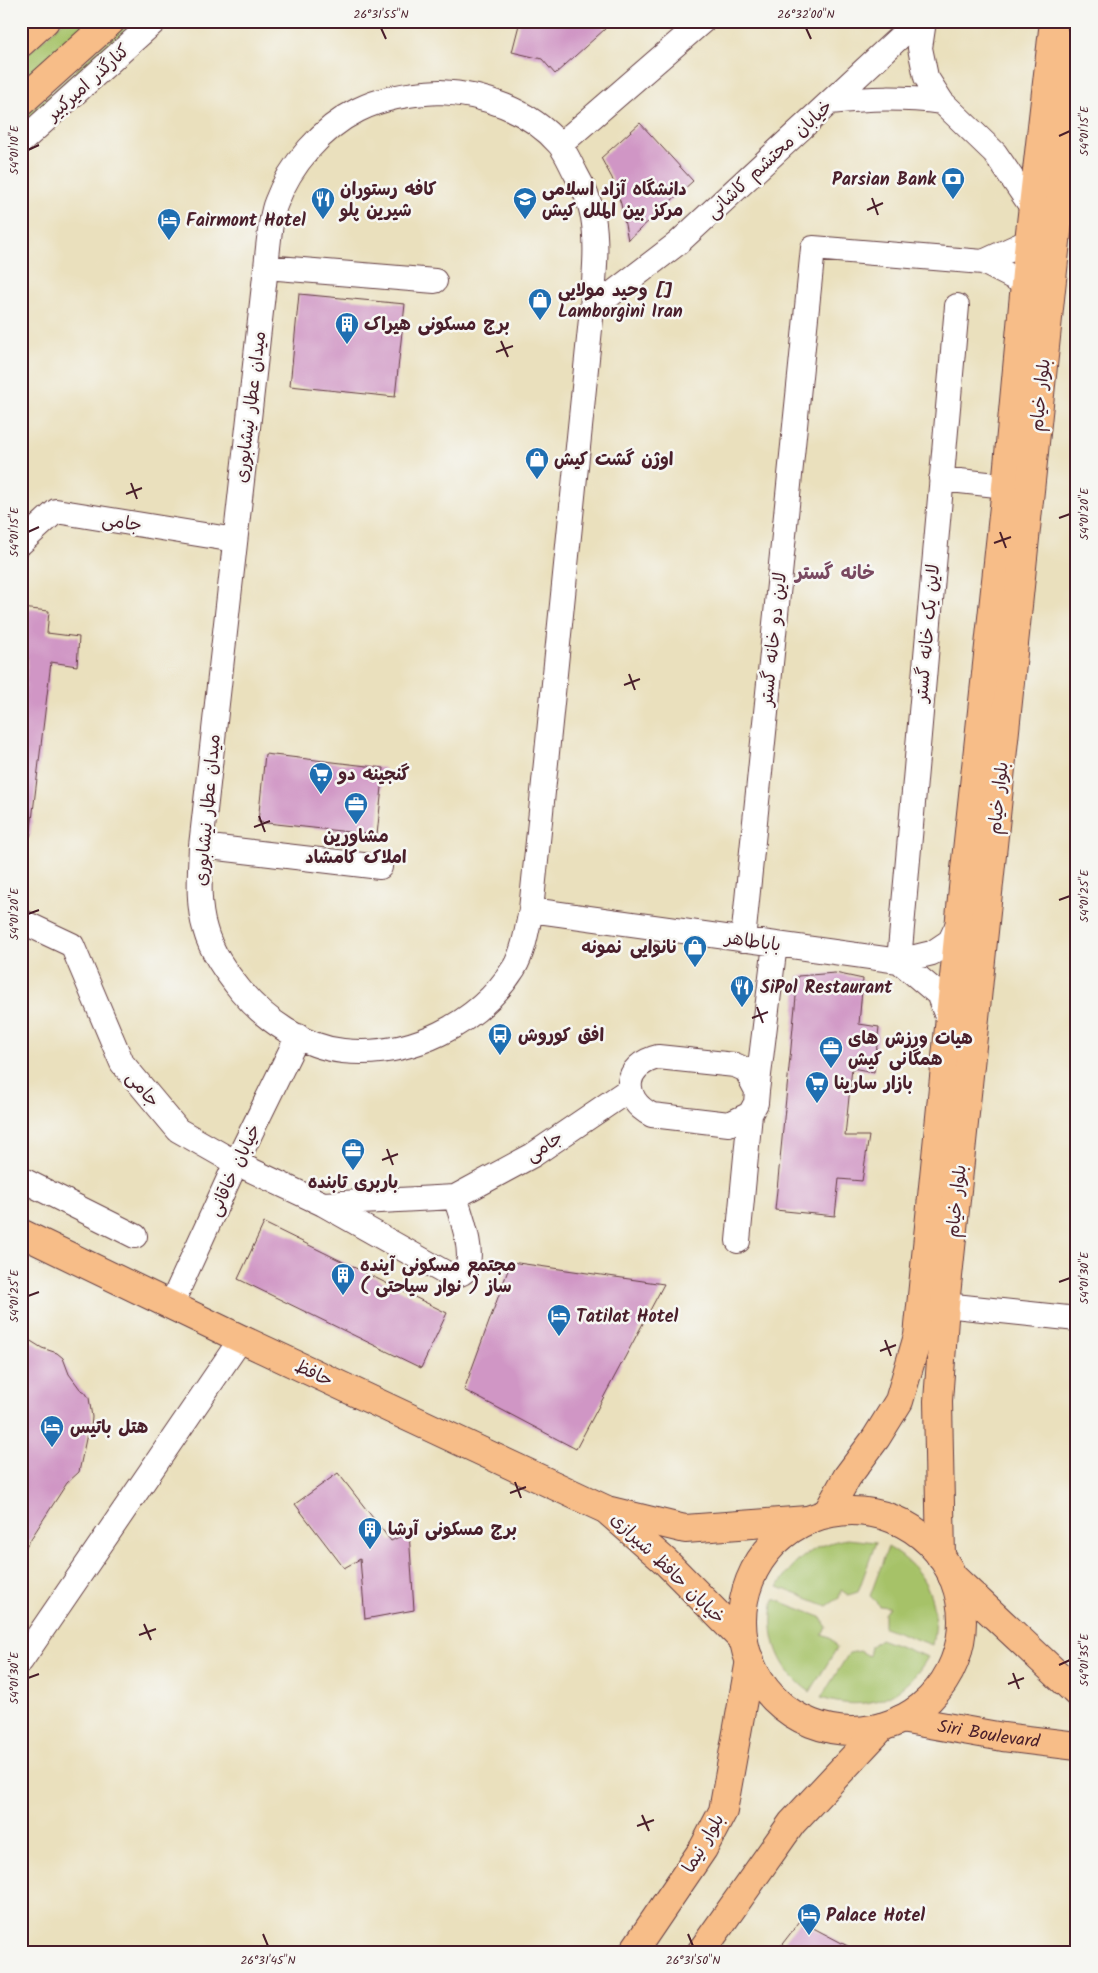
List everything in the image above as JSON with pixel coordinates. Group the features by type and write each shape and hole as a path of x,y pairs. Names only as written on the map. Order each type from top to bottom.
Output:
{"main road":[{"path":"21,43 45,21"},
{"path":"21,102 110,21"},
{"name":"بلوار خیام","path":"817,1517 876,1438 899,1402 918,1336 1006,486 1029,241 1054,21"},
{"name":"بلوار خیام","path":"946,1566 938,1401 945,1304 1077,40"},
{"name":"حافظ","path":"21,1234 608,1510"},
{"name":"خیابان حافظ شیرازی","path":"608,1510 685,1528 817,1517 848,1510 870,1512 891,1518 910,1527 927,1541 946,1566"},
{"name":"خیابان حافظ شیرازی","path":"608,1510 666,1562 747,1651"},
{"path":"817,1517 788,1531 772,1546 759,1563 749,1582 744,1601 743,1621 747,1651 759,1678 770,1694 785,1708 802,1718 821,1726 841,1730 862,1730 892,1723"},
{"path":"946,1566 1077,1693"},
{"path":"701,1952 792,1823 892,1723 918,1708 934,1694 946,1678 955,1659 962,1617 959,1596 946,1566"},
{"name":"بلوار نیما","path":"633,1952 703,1849 723,1811 747,1651"},
{"name":"Siri Boulevard","path":"892,1723 1077,1746"}],"street":[{"name":"کنارگذر امیرکبیر","path":"21,142 155,21"},
{"path":"560,145 703,21"},
{"name":"خیابان محتشم کاشانی","path":"592,309 678,243 917,21"},
{"path":"924,21 920,48 926,77 942,102 995,153 1033,210"},
{"name":"میدان عطار نیشابوری","path":"417,93 460,93 500,104 536,124 560,145 588,195 593,217 595,244 592,309 531,910 525,940 514,967 497,990 476,1010 442,1033 398,1049 362,1052 341,1051 320,1046 278,1024 261,1012 247,998 220,963 204,929 200,896 201,846 234,540 275,204 292,172 309,149 324,134 358,110 417,93"},
{"path":"830,102 865,98 906,98 942,102"},
{"path":"983,262 1029,241"},
{"name":"لاین دو خانه گستر","path":"743,940 813,248 983,262"},
{"path":"983,262 1026,284"},
{"path":"266,267 435,282"},
{"name":"لاین یک خانه گستر","path":"899,961 957,306"},
{"path":"941,479 1006,486"},
{"name":"جامی","path":"21,543 56,511 234,540"},
{"path":"201,846 380,867"},
{"name":"باباطاهر","path":"531,910 899,961 932,952 950,941 960,922"},
{"name":"جامی","path":"21,921 72,945 122,1063 178,1130 236,1163 323,1204 450,1276 462,1273 466,1269 469,1254 466,1233 455,1197"},
{"path":"738,1240 750,1114 756,1103 776,944"},
{"path":"899,961 938,994 950,1022"},
{"name":"خیابان خاقانی","path":"171,1305 236,1163 298,1036"},
{"path":"750,1114 729,1124 652,1115 641,1110 633,1101 630,1089 631,1077 637,1067 647,1059 658,1056 735,1065 746,1070 757,1091"},
{"name":"جامی","path":"323,1204 455,1197 533,1155 630,1089"},
{"path":"21,1179 135,1236"},
{"path":"945,1304 1077,1319"},
{"path":"21,1661 241,1339"}],"green space":[{"path":"64,21 91,21 21,85 21,60"},
{"path":"130,21 141,21 21,130 21,120"},
{"path":"847,1539 876,1542 858,1592 848,1595 841,1590 839,1598 827,1606 778,1587 791,1568 806,1554 825,1545"},
{"path":"888,1547 912,1566 928,1588 934,1615 932,1645 884,1627 884,1614 889,1607 880,1606 870,1596"},
{"path":"774,1599 823,1618 826,1628 822,1634 830,1637 837,1648 810,1692 790,1674 777,1652 772,1626"},
{"path":"880,1639 928,1657 908,1683 896,1692 883,1698 854,1704 821,1698 849,1653 860,1651 869,1656 871,1646"}],"building":[{"path":"520,21 598,21 605,29 555,74 542,59 512,52"},
{"path":"640,123 693,181 628,240 621,204 612,178 601,158"},
{"name":"برج مسکونی هیراک","path":"299,294 405,304 395,397 290,386"},
{"path":"21,608 49,611 47,633 79,637 77,666 51,662 30,837 21,836 21,728 28,658 21,657"},
{"name":"گنجینه دو","path":"265,754 384,768 377,835 258,822"},
{"name":"بازار سارینا","path":"835,973 863,979 859,1024 879,1027 874,1072 852,1068 845,1136 869,1136 862,1181 839,1179 835,1216 775,1210 798,976"},
{"name":"مجتمع مسکونی آینده ساز ( نوار سیاحتی )","path":"264,1223 447,1313 421,1368 238,1279"},
{"name":"Tatilat Hotel","path":"511,1262 664,1284 576,1449 464,1390"},
{"name":"هتل باتیس","path":"21,1335 42,1348 57,1353 63,1358 69,1374 89,1398 92,1417 91,1428 87,1434 79,1472 67,1483 21,1554"},
{"name":"برج مسکونی آرشا","path":"338,1473 391,1541 409,1532 414,1610 365,1619 360,1559 344,1568 295,1504"},
{"name":"Palace Hotel","path":"800,1921 859,1952 776,1952"}],"place":[{"name":"Parsian Bank","path":"953,200"},
{"name":"کافه رستوران شیرین پلو","path":"323,220"},
{"name":"دانشگاه آزاد اسلامی مرکز بین الملل کیش","path":"525,220"},
{"name":"Fairmont Hotel","path":"169,241"},
{"name":"وحید مولایی [] Lamborgini Iran","path":"540,321"},
{"name":"برج مسکونی هیراک","path":"347,345"},
{"name":"اوژن گشت كيش","path":"537,480"},
{"name":"گنجینه دو","path":"321,795"},
{"name":"مشاورین املاک کامشاد","path":"356,825"},
{"name":"نانوایی نمونه","path":"695,968"},
{"name":"SiPol Restaurant","path":"742,1008"},
{"name":"افق کوروش","path":"500,1056"},
{"name":"هیات ورزش های همگانی کیش","path":"831,1069"},
{"name":"بازار سارینا","path":"817,1104"},
{"name":"باربری تابنده","path":"353,1171"},
{"name":"مجتمع مسکونی آینده ساز ( نوار سیاحتی )","path":"343,1296"},
{"name":"Tatilat Hotel","path":"559,1337"},
{"name":"هتل باتیس","path":"52,1448"},
{"name":"برج مسکونی آرشا","path":"370,1550"},
{"name":"Palace Hotel","path":"809,1936"}],"district":[{"name":"خانه گستر","path":"835,572"}]}
